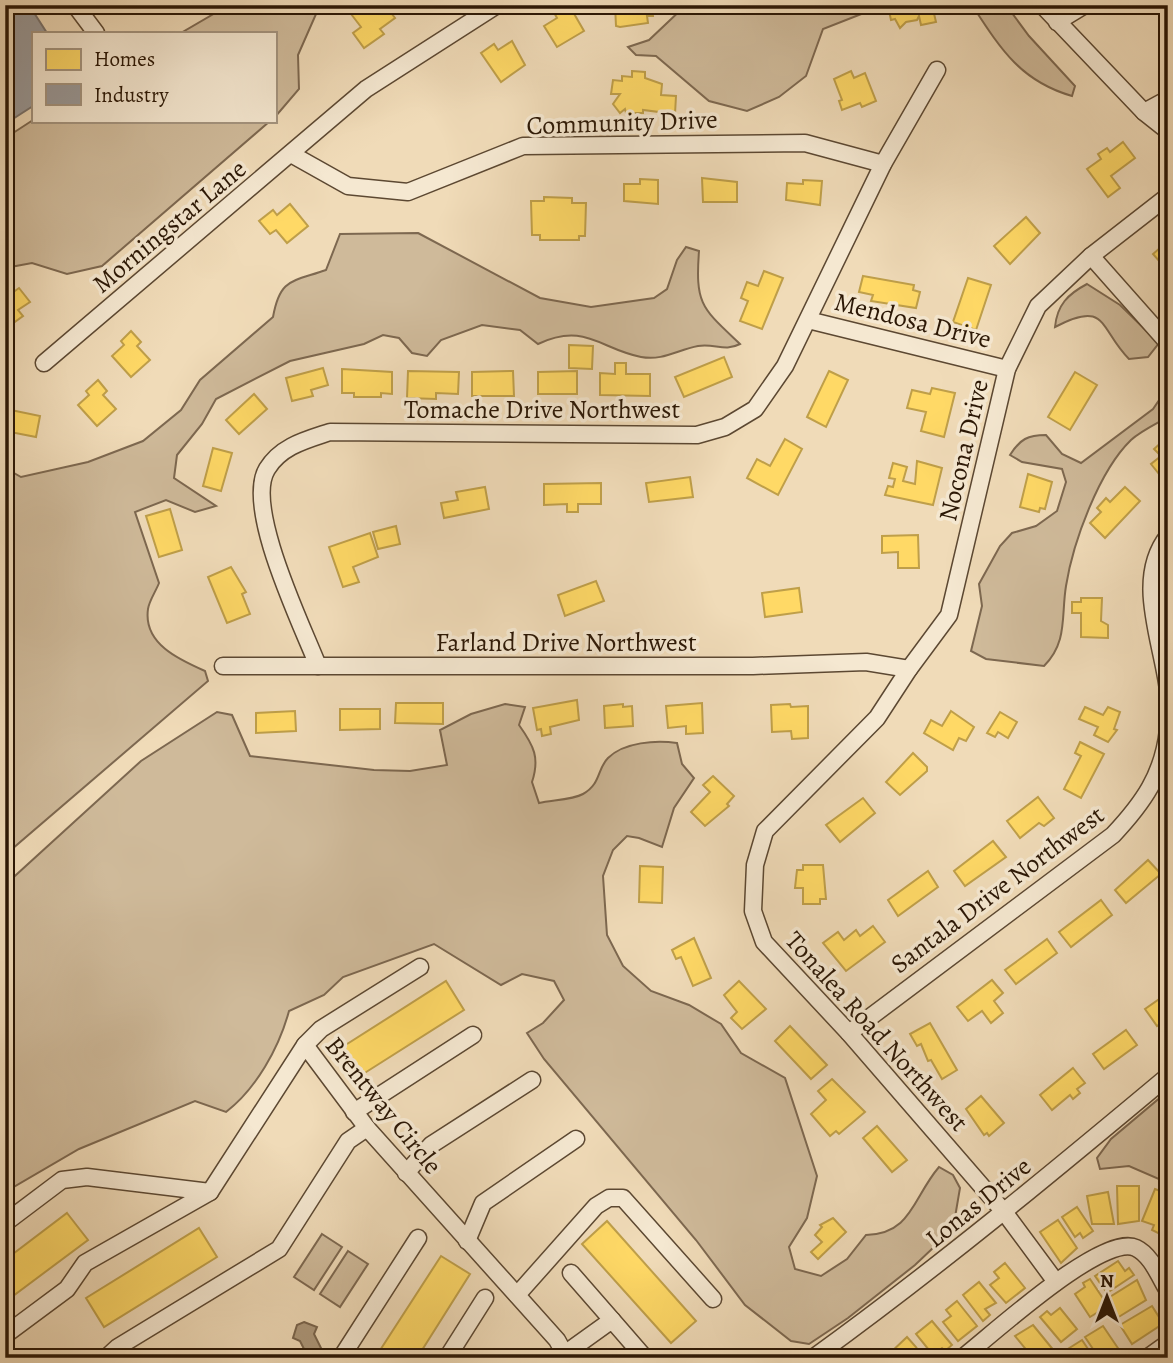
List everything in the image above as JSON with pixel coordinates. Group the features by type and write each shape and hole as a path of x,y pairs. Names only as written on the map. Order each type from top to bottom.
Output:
{"street":[{"path":"75,5 95,32"},
{"name":"Morningstar Lane","path":"44,363 366,89 497,5"},
{"path":"1042,5 1144,112 1168,131"},
{"path":"1057,22 1085,5"},
{"name":"Tomache Drive Northwest","path":"318,666 264,526 260,498 266,469 289,446 330,432 610,437 697,435 725,426 755,409 785,366 883,163 937,70"},
{"path":"1144,112 1168,99"},
{"name":"Community Drive","path":"291,154 348,186 408,192 523,146 805,143 883,163"},
{"name":"Nocona Drive","path":"909,669 949,615 1007,369 1038,306 1091,256 1168,196"},
{"path":"1091,256 1168,343"},
{"name":"Mendosa Drive","path":"808,320 1007,369"},
{"path":"1168,536 1159,547 1150,572 1153,606 1168,690"},
{"name":"Farland Drive Northwest","path":"223,666 753,666 866,662 909,669"},
{"name":"Tonalea Road Northwest","path":"909,669 877,718 765,831 755,866 752,911 764,942 849,1032 1005,1213 1056,1282"},
{"name":"Santala Drive Northwest","path":"849,1032 1113,835 1147,797 1160,770 1168,730"},
{"path":"305,1045 321,1029 420,967"},
{"path":"354,1112 473,1035"},
{"name":"Brentway Circle","path":"5,1335 67,1289 85,1263 210,1192 305,1045 367,1128 517,1295 566,1355"},
{"name":"Lonas Drive","path":"813,1358 1005,1213 1168,1076"},
{"path":"406,1173 431,1145 532,1080"},
{"path":"106,1358 118,1347 279,1249 348,1141 367,1128"},
{"path":"467,1241 483,1203 576,1139"},
{"path":"5,1223 62,1181 87,1177 210,1192"},
{"path":"517,1295 596,1206 609,1198 623,1198 713,1299"},
{"path":"341,1358 418,1238"},
{"path":"962,1358 1056,1282 1102,1251 1119,1245 1135,1247 1147,1256 1168,1290"},
{"path":"571,1273 645,1358"},
{"path":"447,1358 485,1298"},
{"path":"566,1355 612,1320"},
{"path":"1147,1358 1168,1343"}],"shaded area":[{"path":"229,5 320,5 298,55 299,89 276,116 276,32 183,32"},
{"path":"686,5 747,5 778,12 788,5 869,5 869,11 823,29 806,76 779,97 747,111 709,101 656,56 636,55 628,47 649,40"},
{"path":"972,5 1006,5 1029,36 1075,86 1072,96 1038,82 1025,72 1002,49"},
{"path":"32,121 269,122 102,266 67,274 32,263 5,268 5,190 10,135"},
{"path":"418,233 540,298 591,307 654,298 667,289 677,260 686,247 699,251 700,295 709,313 740,344 729,347 698,346 649,358 580,336 554,338 538,344 520,330 482,325 441,340 427,356 412,353 399,338 383,335 364,344 290,361 216,399 202,424 177,455 174,478 216,506 195,512 166,500 135,512 159,583 148,609 151,632 165,649 205,671 208,681 5,855 5,468 21,477 88,462 143,441 181,410 200,380 273,317 279,295 289,283 326,270 340,234"},
{"path":"1087,284 1120,305 1159,343 1148,357 1129,359 1101,321 1094,317 1072,319 1055,327 1058,312 1065,301"},
{"path":"1168,387 1168,417 1135,437 1119,453 1089,508 1069,568 1062,628 1052,657 1044,666 986,659 971,651 982,606 979,584 1000,546 1012,533 1036,526 1057,511 1066,482 1062,469 1022,462 1010,455 1025,439 1046,435 1062,454 1081,463 1153,409"},
{"path":"505,704 525,707 519,725 534,752 532,782 539,803 583,794 593,786 608,758 623,748 650,742 677,743 682,764 694,778 674,808 662,847 627,836 613,850 603,876 607,935 623,966 651,991 689,1005 721,1024 741,1053 785,1078 817,1176 807,1218 789,1247 795,1269 821,1276 847,1259 866,1235 893,1228 910,1212 939,1167 953,1175 960,1188 953,1229 915,1265 848,1318 809,1344 791,1341 745,1305 696,1240 544,1059 527,1033 543,1023 564,1000 554,981 522,974 501,985 434,944 343,977 324,995 289,1011 265,1067 247,1092 226,1112 195,1101 79,1149 5,1192 5,885 141,761 217,712 232,715 250,756 374,770 410,771 447,765 440,730 471,714"},
{"path":"1168,1091 1168,1183 1129,1166 1100,1169 1097,1158 1111,1139"},
{"path":"322,1234 342,1247 314,1290 294,1277"},
{"path":"348,1251 368,1264 340,1307 320,1294"},
{"path":"304,1322 317,1327 314,1334 322,1350 308,1357 300,1341 293,1338 297,1325"}],"building: Homes":[{"path":"355,5 385,5 395,18 380,29 384,34 364,48 353,33 361,27 348,10"},
{"path":"559,5 569,5 584,31 557,47 544,26 557,18 552,9"},
{"path":"615,5 652,5 653,16 647,16 648,23 616,26"},
{"path":"932,5 936,22 921,25 919,16 917,20 906,22 900,28 895,19 891,20 888,6"},
{"path":"512,41 525,65 501,82 481,53 494,44 498,50"},
{"path":"632,71 645,72 645,78 662,84 661,95 676,96 675,114 643,110 643,113 626,113 625,109 620,113 613,104 620,94 611,94 613,80 622,81 622,76 632,77"},
{"path":"851,71 854,78 865,73 876,101 862,107 860,103 842,110 839,101 842,100 834,79"},
{"path":"1123,142 1135,158 1111,176 1120,188 1108,197 1087,169 1101,159 1098,154 1107,148 1110,152"},
{"path":"702,178 737,182 737,202 703,202"},
{"path":"640,179 658,180 658,204 624,201 624,184 640,184"},
{"path":"803,180 822,181 820,205 786,200 787,183 803,184"},
{"path":"544,197 572,198 572,203 586,203 585,236 579,236 579,240 540,240 540,235 532,235 531,201 544,201"},
{"path":"290,204 308,226 287,243 276,230 270,234 259,221 273,210 277,215"},
{"path":"1026,217 1040,233 1010,264 994,246"},
{"path":"1168,241 1168,271 1153,254"},
{"path":"764,271 783,278 762,329 740,321 748,301 741,298 747,282 758,286"},
{"path":"863,276 914,285 913,290 920,292 916,308 871,301 873,295 859,292"},
{"path":"968,278 991,285 976,330 953,322"},
{"path":"19,288 30,302 18,310 23,316 5,329 5,298"},
{"path":"131,331 141,342 137,346 150,360 131,377 112,356 124,345 121,341"},
{"path":"569,345 593,346 592,369 569,368"},
{"path":"724,357 732,377 684,397 675,377"},
{"path":"615,363 626,363 626,374 650,374 650,396 600,395 600,373 615,374"},
{"path":"323,368 328,385 311,390 313,396 292,401 286,378"},
{"path":"342,369 392,372 392,394 381,393 381,397 354,397 354,393 342,393"},
{"path":"408,371 459,372 458,394 436,393 436,399 407,398"},
{"path":"513,371 514,396 472,396 472,372"},
{"path":"577,371 577,394 538,394 538,372"},
{"path":"829,371 848,380 826,427 807,417"},
{"path":"1075,372 1097,385 1070,430 1048,417"},
{"path":"98,380 107,391 103,395 116,409 97,426 78,405 89,395 86,391"},
{"path":"932,388 955,393 944,437 921,431 926,412 907,408 912,390 930,394"},
{"path":"254,394 267,409 239,434 226,420"},
{"path":"6,409 40,416 36,437 5,431"},
{"path":"785,439 802,449 778,495 747,478 757,459 770,466"},
{"path":"1163,441 1168,447 1168,476 1163,479 1151,464 1161,456 1154,449"},
{"path":"213,448 232,453 221,491 203,486"},
{"path":"917,461 942,468 933,505 885,495 888,486 893,487 895,479 889,478 893,463 907,467 903,481 915,484"},
{"path":"1028,474 1052,482 1045,509 1040,508 1039,512 1020,507"},
{"path":"690,477 693,497 649,502 646,483"},
{"path":"601,483 601,504 578,504 578,512 567,512 567,504 544,505 544,484"},
{"path":"485,487 489,509 444,518 441,503 458,500 456,492"},
{"path":"1125,487 1140,501 1105,538 1090,523 1101,512 1097,508 1106,498 1110,502"},
{"path":"170,509 182,550 159,557 146,516"},
{"path":"396,526 400,544 378,549 373,532"},
{"path":"370,533 378,557 353,567 359,582 343,587 329,547"},
{"path":"918,535 919,568 898,568 898,552 882,553 882,536"},
{"path":"231,567 246,592 242,594 250,614 227,623 208,577"},
{"path":"596,581 604,601 565,616 558,595"},
{"path":"799,588 802,612 765,617 762,593"},
{"path":"1081,598 1102,598 1101,621 1108,625 1108,638 1081,637 1081,613 1072,613 1072,602 1081,602"},
{"path":"577,700 579,720 550,727 551,734 542,736 541,729 537,730 533,708"},
{"path":"396,703 443,703 443,724 395,723"},
{"path":"702,703 703,733 686,734 686,726 668,728 666,706"},
{"path":"623,704 623,707 632,706 633,726 605,728 604,706"},
{"path":"790,704 791,707 808,706 808,738 792,739 791,731 772,732 771,705"},
{"path":"1085,707 1103,715 1108,707 1120,712 1114,729 1117,730 1108,742 1094,735 1098,727 1079,719"},
{"path":"340,709 380,709 380,729 340,730"},
{"path":"295,711 296,731 256,733 256,713"},
{"path":"951,711 974,727 966,741 959,738 953,750 924,733 931,720 942,726"},
{"path":"1000,712 1017,722 1008,738 998,732 995,737 987,733"},
{"path":"1080,742 1104,754 1081,798 1064,789 1081,756 1075,753"},
{"path":"913,753 927,767 927,771 900,795 886,782"},
{"path":"713,776 734,796 727,804 729,806 705,826 691,812 710,792 703,785"},
{"path":"1038,797 1054,818 1044,826 1039,823 1020,838 1007,821"},
{"path":"863,798 875,813 840,842 826,825"},
{"path":"993,841 1006,857 965,886 954,871"},
{"path":"1148,860 1161,874 1126,903 1115,890"},
{"path":"803,865 823,865 826,899 820,899 820,904 803,904 803,888 795,888 797,870 803,870"},
{"path":"640,866 663,867 662,903 639,902"},
{"path":"928,871 938,887 898,916 888,900"},
{"path":"1101,900 1112,915 1071,947 1059,932"},
{"path":"873,926 885,942 846,971 823,943 838,932 844,940 856,930 860,936"},
{"path":"694,938 711,978 693,986 681,957 676,959 672,950"},
{"path":"1047,939 1057,953 1016,984 1005,970"},
{"path":"992,980 1003,993 994,1001 1003,1013 991,1023 982,1011 968,1021 957,1007"},
{"path":"446,981 464,1010 352,1081 333,1053"},
{"path":"739,981 766,1009 742,1029 731,1018 737,1012 724,995"},
{"path":"1168,993 1168,1018 1157,1026 1145,1009"},
{"path":"930,1023 957,1070 942,1079 931,1060 928,1061 921,1044 917,1046 910,1034"},
{"path":"790,1026 827,1065 811,1079 775,1041"},
{"path":"1126,1030 1137,1045 1104,1069 1093,1054"},
{"path":"1073,1068 1085,1083 1077,1089 1080,1093 1073,1099 1070,1095 1052,1110 1040,1095"},
{"path":"832,1079 865,1112 839,1134 836,1131 830,1136 811,1114 826,1100 818,1091"},
{"path":"981,1096 1004,1123 989,1136 987,1133 984,1135 966,1109"},
{"path":"877,1126 907,1160 892,1172 863,1138"},
{"path":"1117,1186 1139,1186 1139,1221 1118,1224"},
{"path":"1155,1189 1168,1194 1168,1216 1160,1234 1152,1230 1154,1225 1142,1221"},
{"path":"1108,1192 1114,1224 1092,1224 1087,1196"},
{"path":"1077,1207 1093,1231 1083,1238 1080,1233 1075,1237 1062,1217"},
{"path":"67,1213 88,1240 5,1302 5,1260"},
{"path":"833,1218 846,1232 818,1259 811,1252 822,1242 815,1235 822,1227 820,1225"},
{"path":"1058,1220 1077,1248 1061,1263 1040,1232"},
{"path":"607,1221 696,1321 671,1343 582,1244"},
{"path":"199,1228 217,1257 104,1327 86,1298"},
{"path":"441,1256 470,1274 417,1358 375,1358"},
{"path":"1118,1261 1125,1271 1129,1268 1134,1275 1107,1293 1095,1276"},
{"path":"1005,1263 1025,1288 1006,1303 990,1285 999,1278 994,1272"},
{"path":"1090,1279 1108,1306 1090,1317 1075,1294 1085,1287 1083,1283"},
{"path":"1137,1280 1146,1300 1117,1318 1105,1300"},
{"path":"979,1282 996,1303 985,1309 990,1315 983,1321 963,1295"},
{"path":"957,1301 977,1326 958,1341 943,1322 951,1316 946,1310"},
{"path":"1152,1306 1159,1317 1163,1316 1164,1323 1132,1344 1120,1325"},
{"path":"1060,1308 1077,1329 1061,1342 1040,1317 1047,1311 1051,1315"},
{"path":"932,1321 952,1345 933,1355 916,1334"},
{"path":"1033,1325 1055,1352 1048,1358 1033,1358 1015,1336"},
{"path":"1103,1326 1124,1357 1099,1358 1085,1337"},
{"path":"907,1337 923,1358 893,1358 889,1354"},
{"path":"1082,1340 1094,1358 1067,1358 1063,1352"}],"building: Industry":[{"path":"5,5 29,5 46,32 32,32 32,107 5,124"}]}
